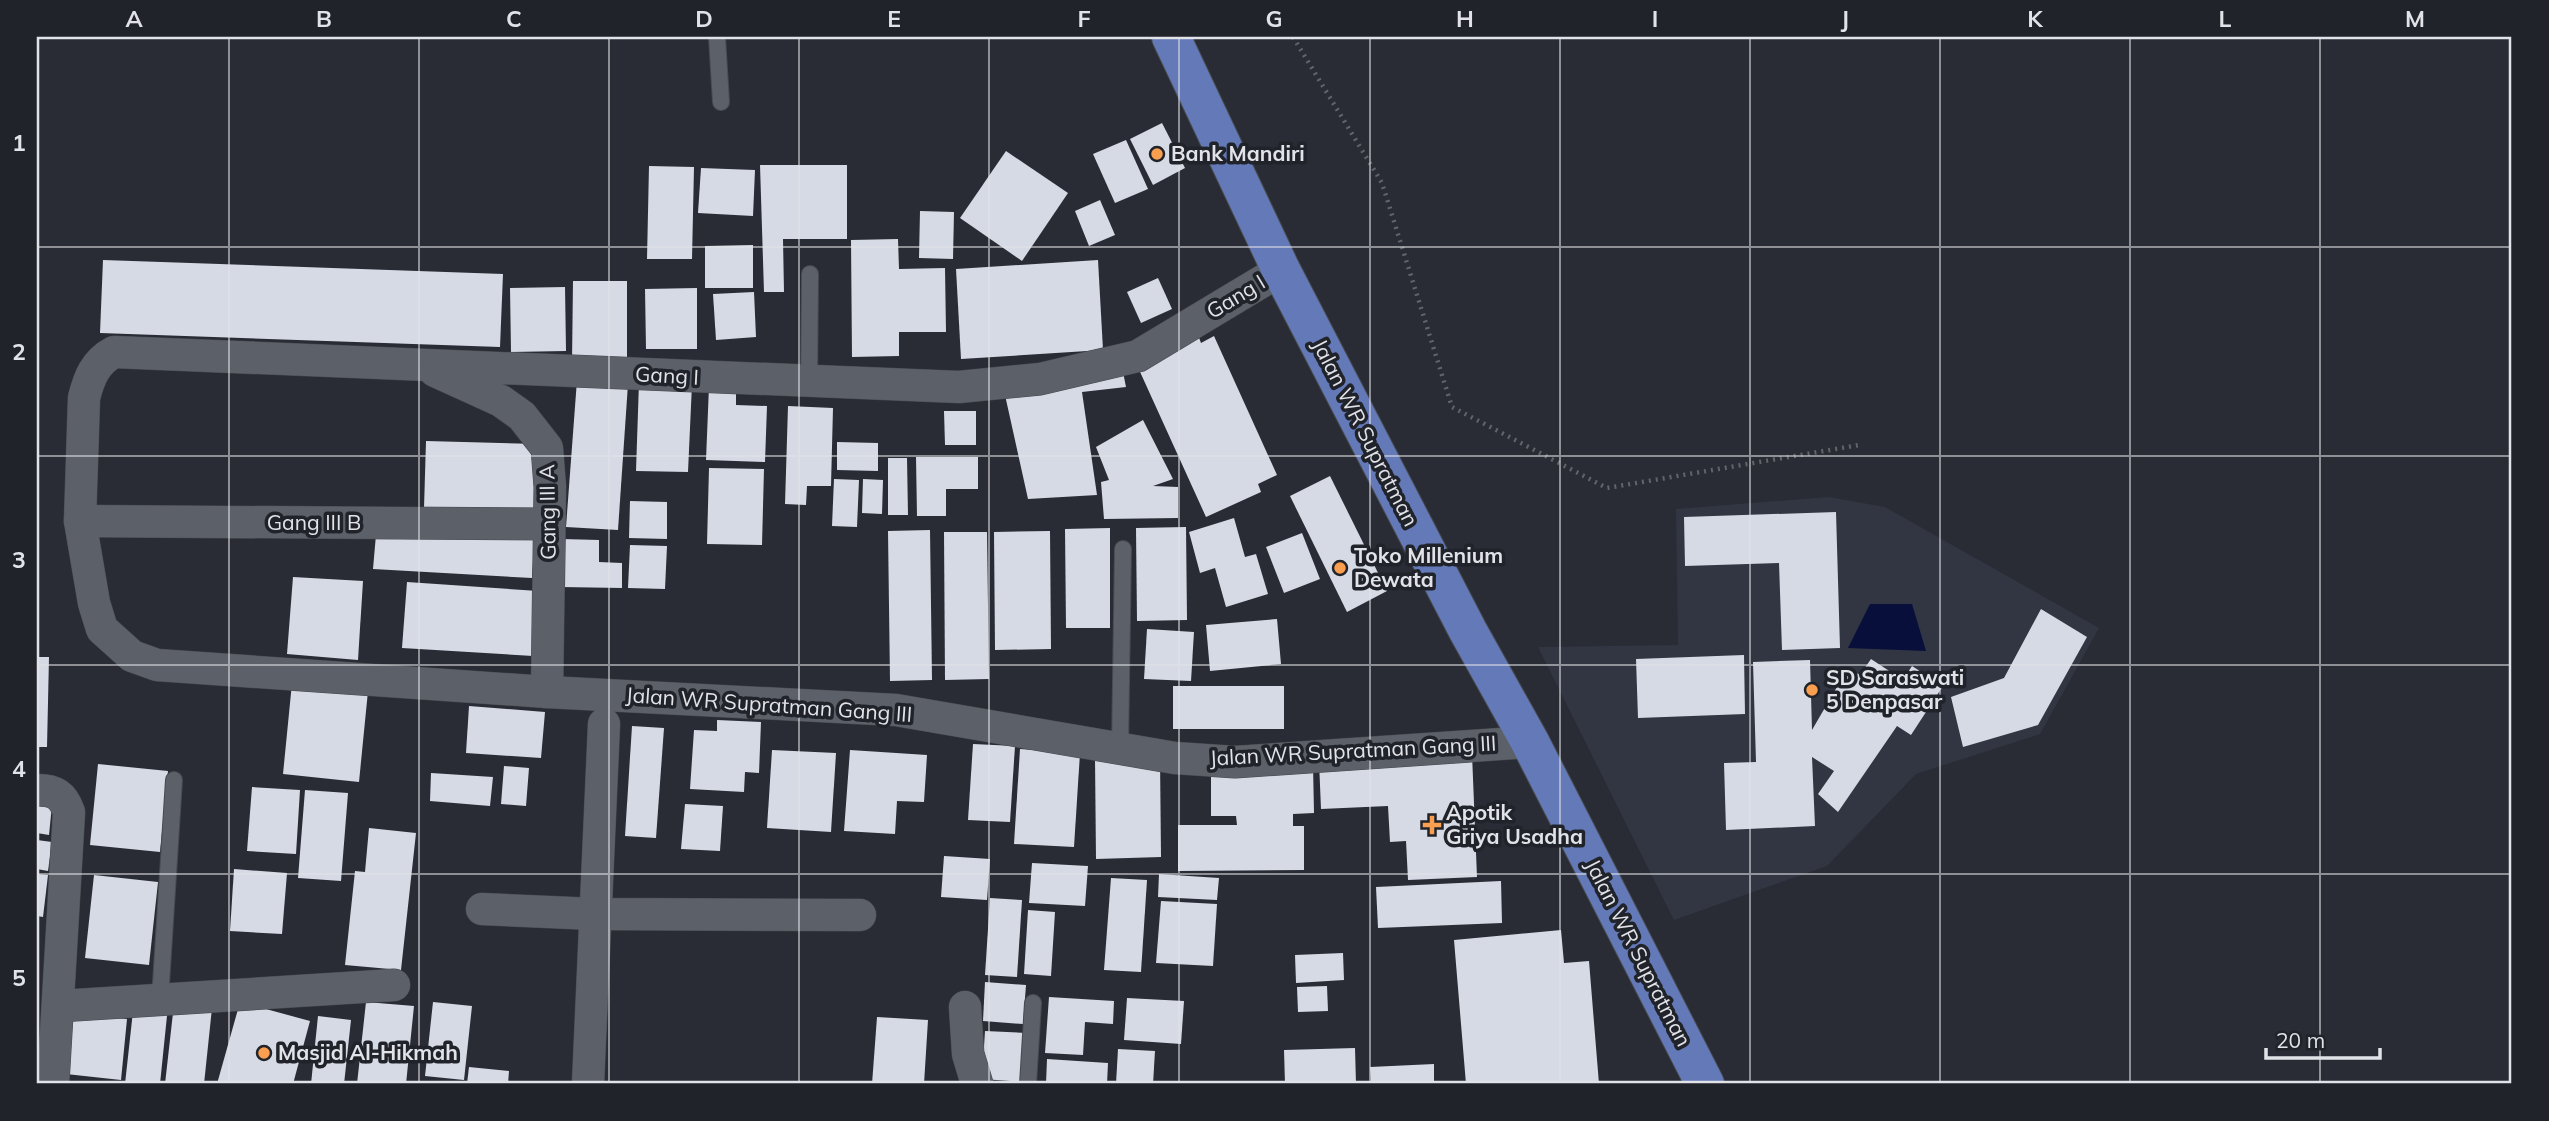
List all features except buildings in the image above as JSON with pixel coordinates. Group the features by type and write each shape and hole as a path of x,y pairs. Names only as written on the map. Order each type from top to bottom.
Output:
{"main road":[{"name":"Jalan WR Supratman","path":"1171,37 1281,270 1450,597 1530,742 1705,1084"}],"street":[{"name":"Gang I","path":"132,656 102,629 94,603 80,521 83,428 89,381 101,359 114,352 243,360 418,363 808,383 959,387 1040,379 1138,356 1281,270"},
{"name":"Gang III A","path":"418,363 501,401 522,416 547,448 547,692"},
{"name":"Gang III B","path":"80,521 549,524"},
{"name":"Jalan WR Supratman Gang III","path":"132,656 156,665 547,692 896,710 1175,758 1236,762 1530,742"},
{"path":"588,1084 604,724"},
{"path":"37,790 51,790 64,798 69,812 70,839 58,958 60,1006 53,1084"},
{"path":"482,909 595,914 860,915"},
{"path":"60,1006 394,985"},
{"path":"965,1007 968,1054 977,1084"}],"lane":[{"path":"717,37 721,102"},
{"path":"808,383 810,274"},
{"path":"1120,748 1123,549"},
{"path":"160,999 174,780"},
{"path":"1028,1084 1033,1003"}],"path":[{"path":"1293,37 1382,183 1452,407 1607,488 1859,445"}],"shaded area":[{"name":"SD Saraswati 5 Denpasar","path":"1829,497 1885,507 2099,628 2040,734 1916,774 1827,866 1674,920 1538,647 1678,645 1676,509"},
{"path":"1870,604 1912,604 1926,651 1848,648"}],"place":[{"name":"Bank Mandiri","path":"1157,154"},
{"name":"Toko Millenium Dewata","path":"1340,568"},
{"name":"SD Saraswati 5 Denpasar","path":"1812,690"},
{"name":"Apotik Griya Usadha","path":"1432,825"},
{"name":"Masjid Al-Hikmah","path":"264,1053"}]}
